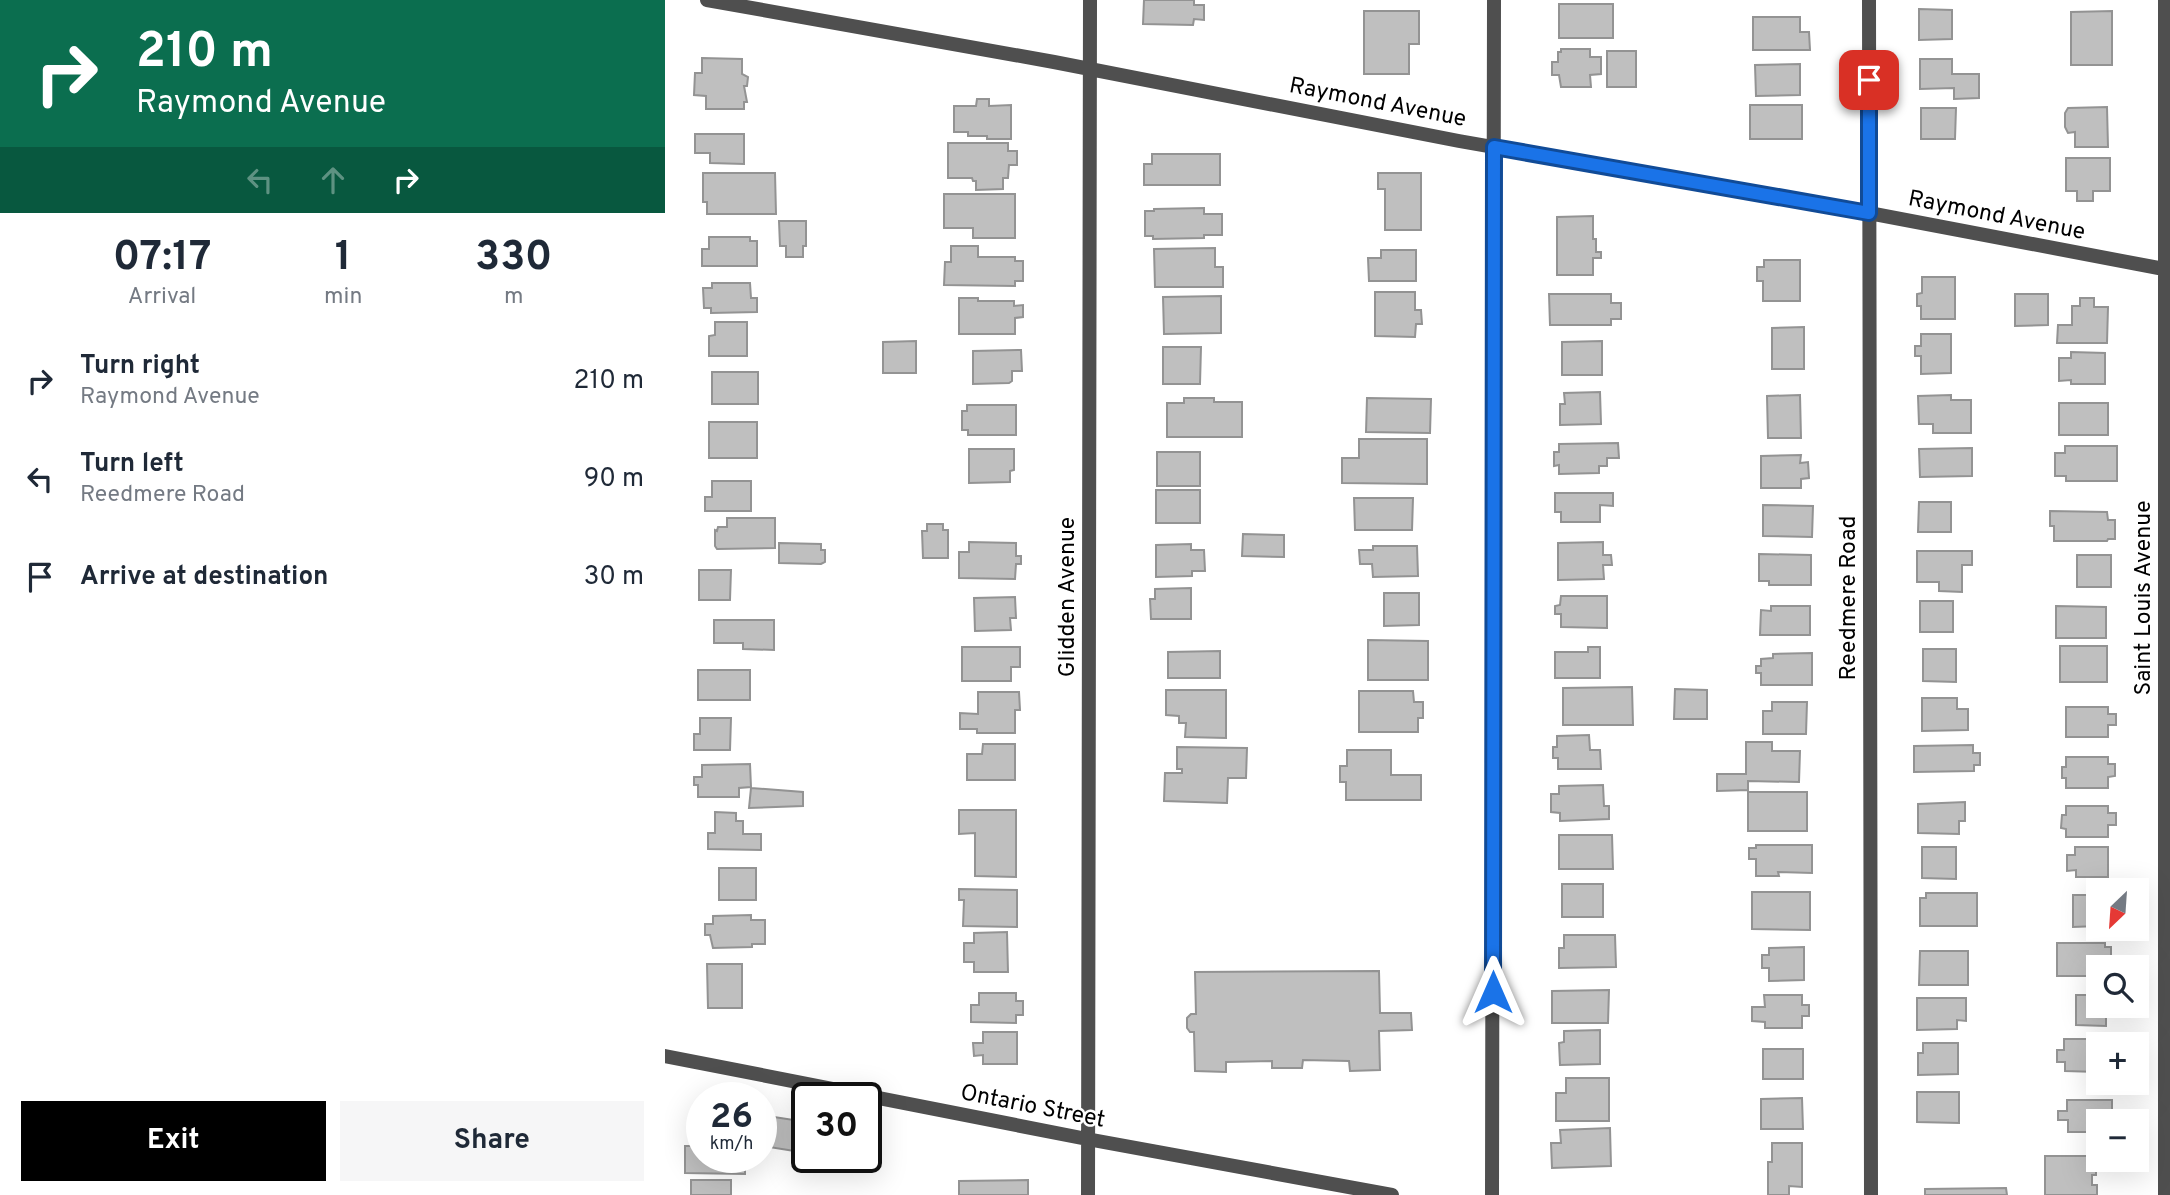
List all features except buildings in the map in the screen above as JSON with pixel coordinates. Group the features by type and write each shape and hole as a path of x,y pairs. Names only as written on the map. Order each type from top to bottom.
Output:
{"street":[{"name":"Raymond Avenue","path":"707,0 2164,269"},
{"name":"Glidden Avenue","path":"1088,1195 1090,0"},
{"path":"1492,1195 1494,0"},
{"name":"Reedmere Road","path":"1869,0 1871,1195"},
{"name":"Saint Louis Avenue","path":"2165,0 2165,1195"},
{"name":"Ontario Street","path":"665,1056 1087,1139 1392,1195"}],"route":[{"path":"1493,992 1494,147 1869,213 1869,80"}]}
